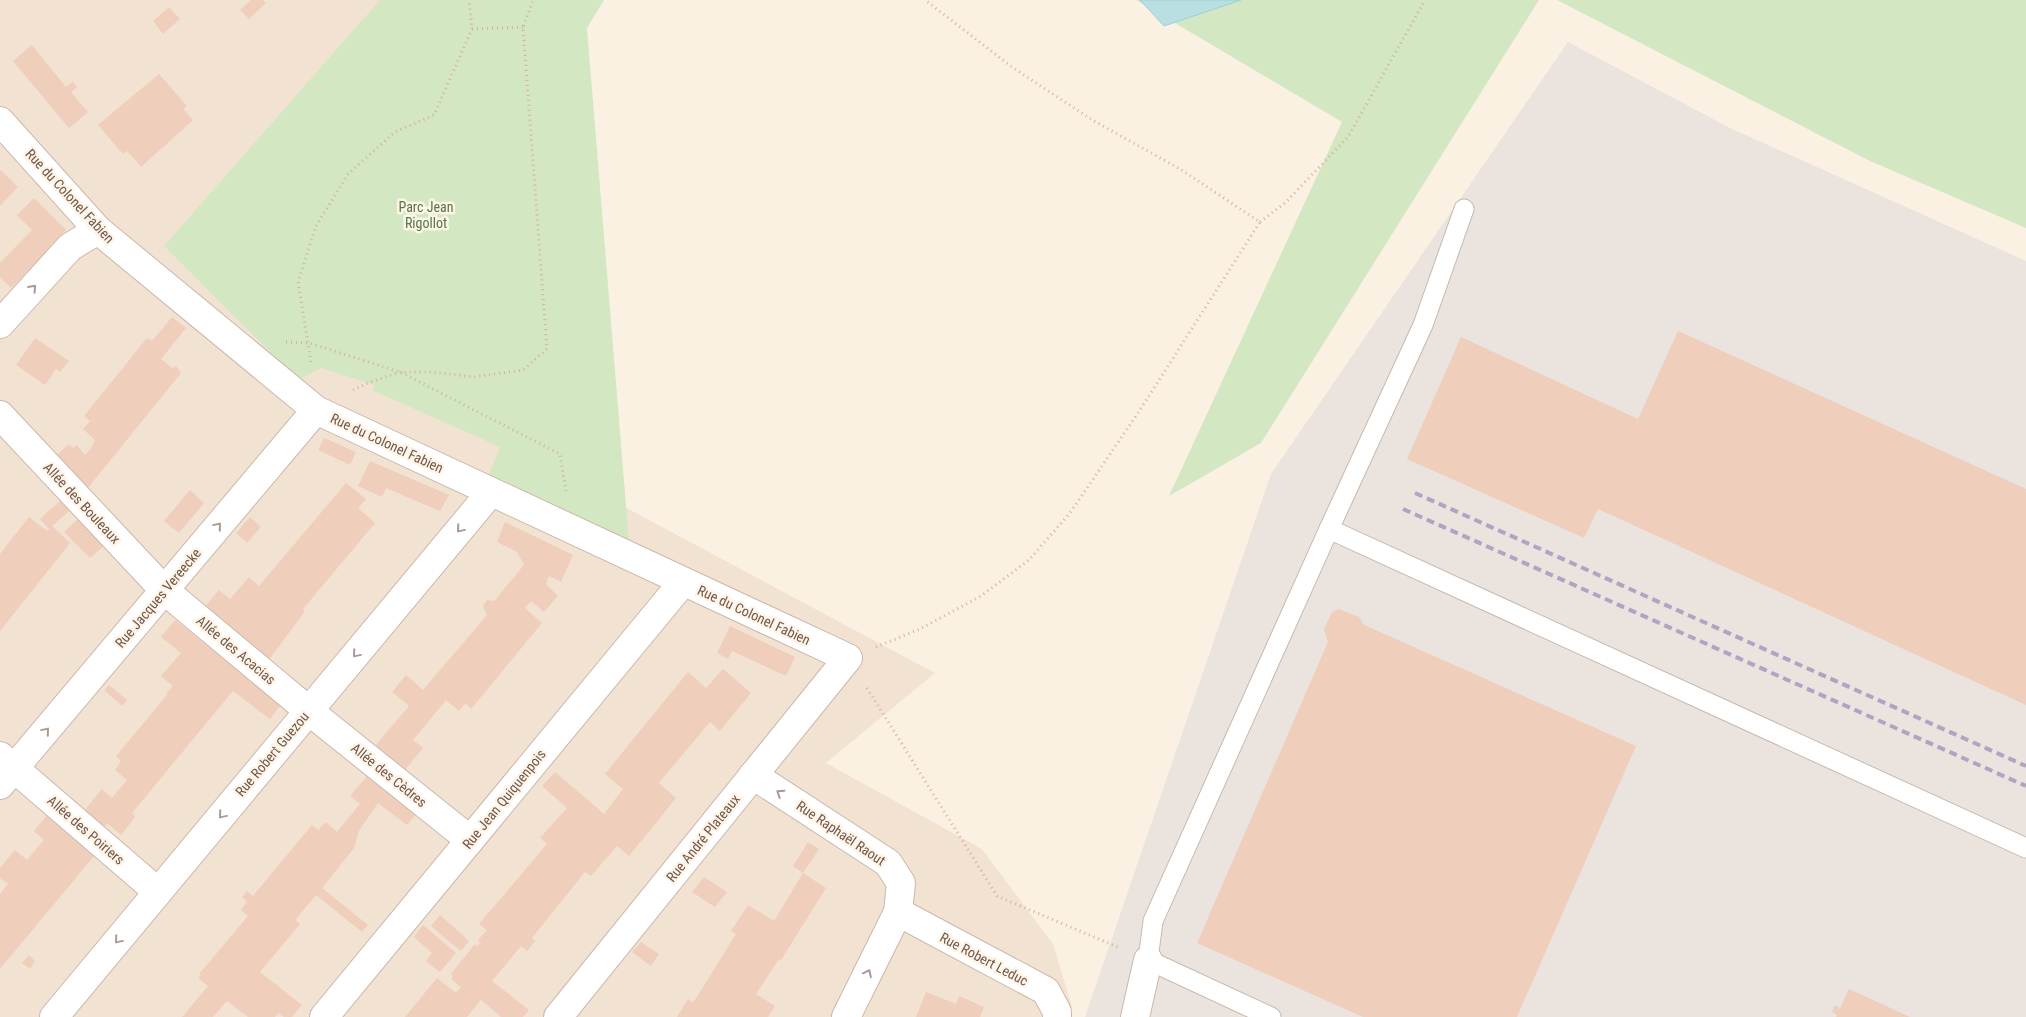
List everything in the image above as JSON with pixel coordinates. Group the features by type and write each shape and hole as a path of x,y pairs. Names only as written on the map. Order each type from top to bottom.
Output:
{"street":[{"name":"Rue du Colonel Fabien","path":"0,121 98,230 316,410 848,658"},
{"path":"0,324 70,246 98,230"},
{"name":"Rue Jacques Vereecke","path":"5,770 164,590 316,410"},
{"name":"Allée des Bouleaux","path":"0,415 164,590"},
{"name":"Rue Robert Guezou","path":"54,1017 491,492"},
{"name":"Rue Jean Quiquenpois","path":"324,1017 683,582"},
{"name":"Allée des Acacias","path":"164,590 309,711"},
{"name":"Rue André Plateaux","path":"558,1017 848,658"},
{"name":"Allée des Cèdres","path":"309,711 470,840"},
{"name":"Allée des Poiriers","path":"5,770 158,892"},
{"name":"Rue Raphaël Raout","path":"753,775 888,863 901,883 898,912 846,1017"},
{"name":"Rue Robert Leduc","path":"898,912 1046,991 1057,1012 1057,1017"},
{"path":"1134,1017 1148,960"}],"lane":[{"path":"1271,1017 1148,960 1153,922 1329,529 1423,325 1464,209"},
{"path":"1329,529 2026,848"}],"path":[{"path":"468,0 472,29 434,115 395,132 348,174 316,226 298,282 309,342 316,410 368,383 400,372 433,372 474,377 523,370 547,349 523,27 533,0"},
{"path":"925,0 1012,67 1094,121 1180,169 1260,222"},
{"path":"1148,960 997,896 848,658 920,629 981,596 1029,560 1070,513 1138,413 1260,222 1285,203 1348,137 1425,0"},
{"path":"472,29 523,27"},
{"path":"233,342 309,342 400,372 560,454 572,530"}],"shaded area":[{"path":"0,0 491,0 359,365 935,673 826,763 982,849 1053,944 1072,1007 1068,1017 0,1017"},
{"path":"1568,42 1728,127 2026,261 2026,1017 1085,1017 1271,474"}],"green space":[{"name":"Parc Jean Rigollot","path":"380,0 604,0 587,28 629,542 488,477 500,447 372,390 375,385 321,368 298,380 164,246"},
{"path":"1136,0 1539,0 1261,443 1169,496 1342,122"},
{"path":"1557,0 2026,0 2026,228 1870,161"}],"water":[{"path":"1140,0 1241,0 1164,26"}],"building":[{"path":"251,0 263,0 266,3 249,19 240,10"},
{"path":"169,7 180,19 163,34 153,21"},
{"path":"32,45 66,87 73,82 77,87 71,92 88,112 69,128 13,61"},
{"path":"159,74 187,106 183,109 193,120 141,167 127,151 123,154 98,125"},
{"path":"0,171 18,187 0,206"},
{"path":"34,198 66,230 11,288 0,277 0,263 32,230 17,215"},
{"path":"172,317 186,328 161,359 172,368 176,366 181,373 87,489 56,456 69,444 73,448 77,445 85,455 91,448 95,440 83,429 90,421 84,416 147,338 152,341"},
{"path":"1678,331 2026,489 2026,705 1598,509 1584,538 1407,459 1461,337 1638,419"},
{"path":"35,338 69,361 60,372 56,369 45,385 16,365"},
{"path":"324,438 356,452 350,465 318,450"},
{"path":"370,461 449,495 440,511 386,488 382,497 358,486"},
{"path":"346,483 366,499 358,508 375,523 303,609 305,611 269,660 203,609 219,590 230,599 249,577 259,586"},
{"path":"190,490 204,503 179,533 164,521"},
{"path":"62,499 71,509 52,526 70,543 0,631 0,554 29,517 47,531 49,529 40,519"},
{"path":"250,517 261,527 247,543 236,533"},
{"path":"79,518 104,546 90,558 64,532"},
{"path":"505,522 573,555 561,582 549,576 546,584 558,596 544,612 531,601 525,608 542,623 471,709 466,703 459,711 446,700 413,740 423,748 405,770 375,746 409,706 392,692 406,675 423,690 487,615 483,606 487,600 494,601 524,565 517,552 497,542"},
{"path":"1339,609 1359,617 1363,624 1371,628 1636,746 1517,1017 1363,1017 1197,943 1328,642 1324,629 1332,612"},
{"path":"175,620 279,703 280,706 270,719 233,691 132,813 135,817 121,835 107,823 104,827 84,811 102,789 112,798 127,780 115,770 121,761 116,756 173,686 161,676 181,653 161,637"},
{"path":"730,626 795,657 786,676 732,651 728,659 717,653"},
{"path":"723,669 751,693 720,731 710,722 659,783 676,798 629,856 617,846 591,876 585,872 532,938 535,941 527,951 521,946 492,981 529,1010 523,1017 501,1017 481,1000 467,1017 405,1017 437,978 456,993 461,987 451,979 453,976 451,974 475,944 477,946 480,942 478,940 487,930 479,924 547,844 540,838 567,808 542,786 555,772 604,814 623,789 605,774 688,672 706,688"},
{"path":"109,685 127,700 122,706 104,690"},
{"path":"368,775 417,813 407,825 378,803 359,831 354,848 322,888 368,925 362,932 316,895 295,920 300,924 260,972 302,1005 292,1017 284,1017 278,1013 275,1017 248,1017 227,1001 213,1017 182,1017 208,986 198,978 201,975 199,974 248,916 241,910 247,902 242,897 247,891 253,896 312,825 318,830 326,822 337,832 360,804 350,796"},
{"path":"48,814 95,855 0,969 0,894 8,884 0,878 0,868 15,850 27,860 44,840 34,831"},
{"path":"808,842 819,849 803,873 793,866"},
{"path":"803,873 826,888 781,960 779,959 756,994 775,1006 768,1017 677,1017 688,999 693,1003 736,934 731,931 748,905 774,921"},
{"path":"704,877 727,892 715,907 692,892"},
{"path":"440,915 469,941 461,951 431,926"},
{"path":"423,925 456,953 440,972 426,961 432,953 414,937"},
{"path":"641,942 659,954 651,966 632,952"},
{"path":"29,955 35,961 30,969 22,963"},
{"path":"1849,989 1910,1017 1836,1017 1837,1015 1832,1012 1835,1005 1840,1008"},
{"path":"926,992 956,1004 959,996 984,1007 980,1017 916,1017"}],"railway":[{"path":"1415,493 2026,766"},
{"path":"1403,509 2026,786"}]}
